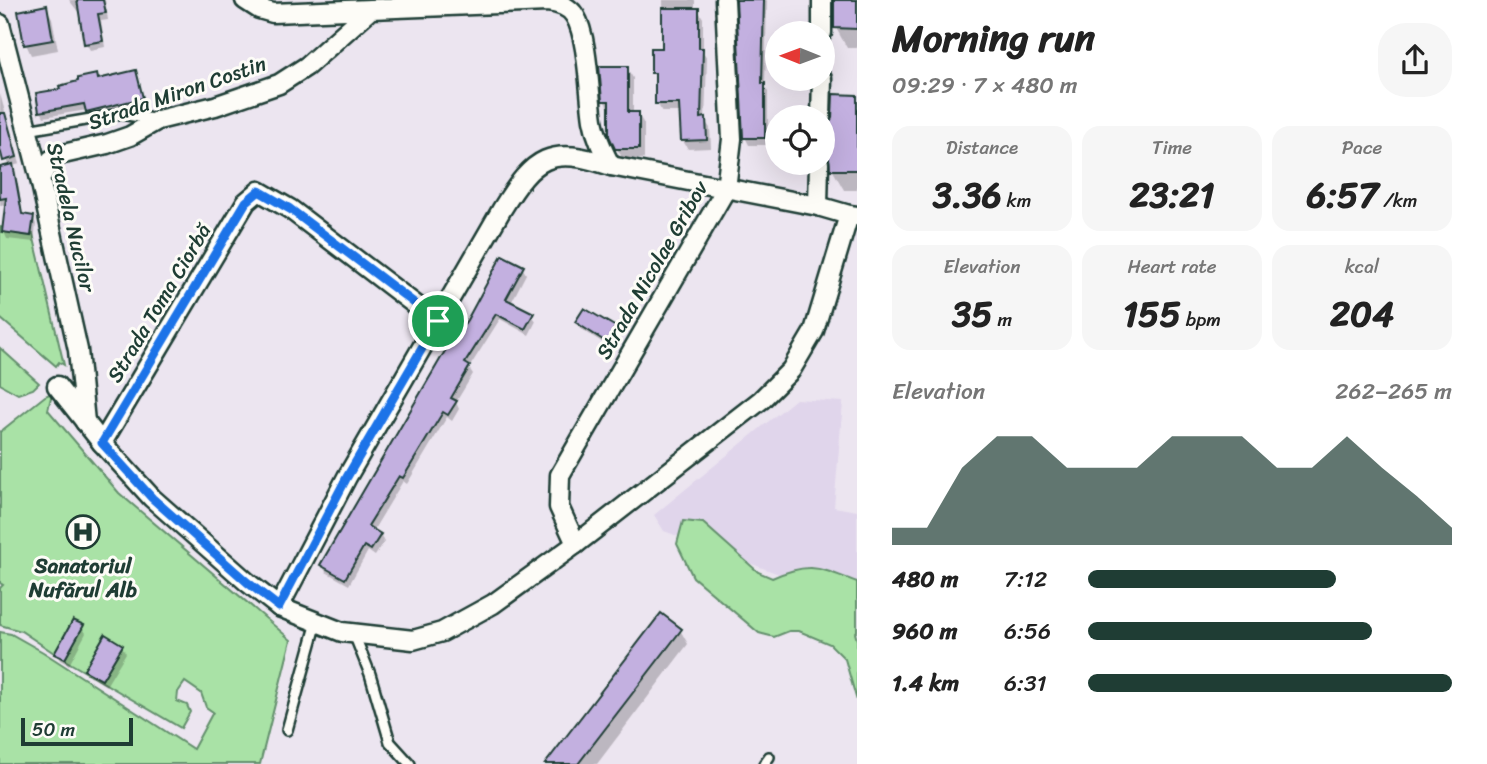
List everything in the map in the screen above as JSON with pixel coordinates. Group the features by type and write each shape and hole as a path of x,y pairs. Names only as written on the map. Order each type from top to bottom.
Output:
{"street":[{"path":"245,0 259,9 273,13 547,2 559,4 569,10 580,26 593,121 611,166"},
{"name":"Strada Nicolae Gribov","path":"576,544 559,507 560,475 726,189 732,139 725,0"},
{"path":"822,0 822,21"},
{"name":"Strada Miron Costin","path":"40,179 51,160 59,155 107,144 130,136 158,120 228,102 279,84 307,66 371,9"},
{"name":"Stradela Nucilor","path":"0,24 40,179 78,350 85,422"},
{"path":"57,386 102,443 152,498 279,607 342,632 412,640 442,632 493,604 576,544 761,400 791,370 814,331 853,216 818,206 611,166 589,158 562,155 542,161 521,178 347,477 279,607"},
{"path":"818,206 819,175"},
{"name":"Strada Toma Ciorbă","path":"102,443 246,202 259,191 290,209 438,321"}],"lane":[{"path":"27,130 120,114 158,120"},
{"path":"287,730 317,622"},
{"path":"354,634 370,674 390,742 410,764"}],"shaded area":[{"path":"796,399 843,402 834,507 857,511 857,666 803,583 664,531 654,515"}],"green space":[{"path":"0,227 33,234 64,365 59,362 56,366 0,318"},
{"path":"0,348 39,383 33,389 18,394 0,384"},
{"name":"Sanatoriul Nufărul Alb","path":"52,393 48,410 119,493 291,640 260,764 0,764 0,632 11,634 43,652 193,749 213,712 206,707 201,693 185,682 178,692 177,701 187,705 190,712 181,728 63,659 21,631 0,625 0,588 3,585 0,583 0,432","holes":["73,620 83,626 65,659 55,653","123,645 102,680 84,670"]},
{"path":"683,521 703,523 758,572 772,578 796,569 815,568 857,582 857,701 845,659 830,644 799,631 789,631 774,637 759,633 693,577 677,544"}],"building":[{"path":"77,0 103,0 106,13 98,14 103,41 84,44"},
{"path":"736,0 764,0 762,83 765,83 765,138 743,138"},
{"path":"834,0 857,0 857,29 835,28"},
{"path":"47,5 53,40 24,45 18,11"},
{"path":"662,8 699,8 699,48 703,48 701,118 706,117 707,140 681,141 679,104 655,104 655,73 651,73 651,48 662,48"},
{"path":"599,66 628,66 628,112 639,112 639,149 615,149 609,136 609,101 602,101"},
{"path":"136,70 143,98 86,112 84,104 39,112 36,93 60,89 59,86 78,81 78,78 97,74 98,79"},
{"path":"833,94 857,95 857,170 835,170 835,105 833,105"},
{"path":"0,113 5,113 17,157 3,161 0,149"},
{"path":"13,164 22,214 34,216 31,236 2,232 6,198 0,199 0,167"},
{"path":"502,255 524,266 506,299 534,313 525,329 496,314 465,363 470,366 451,398 457,401 448,415 443,412 403,478 399,476 368,526 381,534 371,550 364,546 345,579 320,565 445,351 467,320"},
{"path":"584,308 616,327 606,342 575,322"},
{"path":"661,613 682,629 578,764 545,764"},
{"path":"73,620 84,625 65,659 54,654"},
{"path":"105,634 123,645 102,680 84,670"}],"place":[{"name":"Sanatoriul Nufărul Alb","path":"83,532"}],"route":[{"path":"259,191 290,209 438,321 347,477 279,607 152,498 102,443 246,202 259,191"}]}
